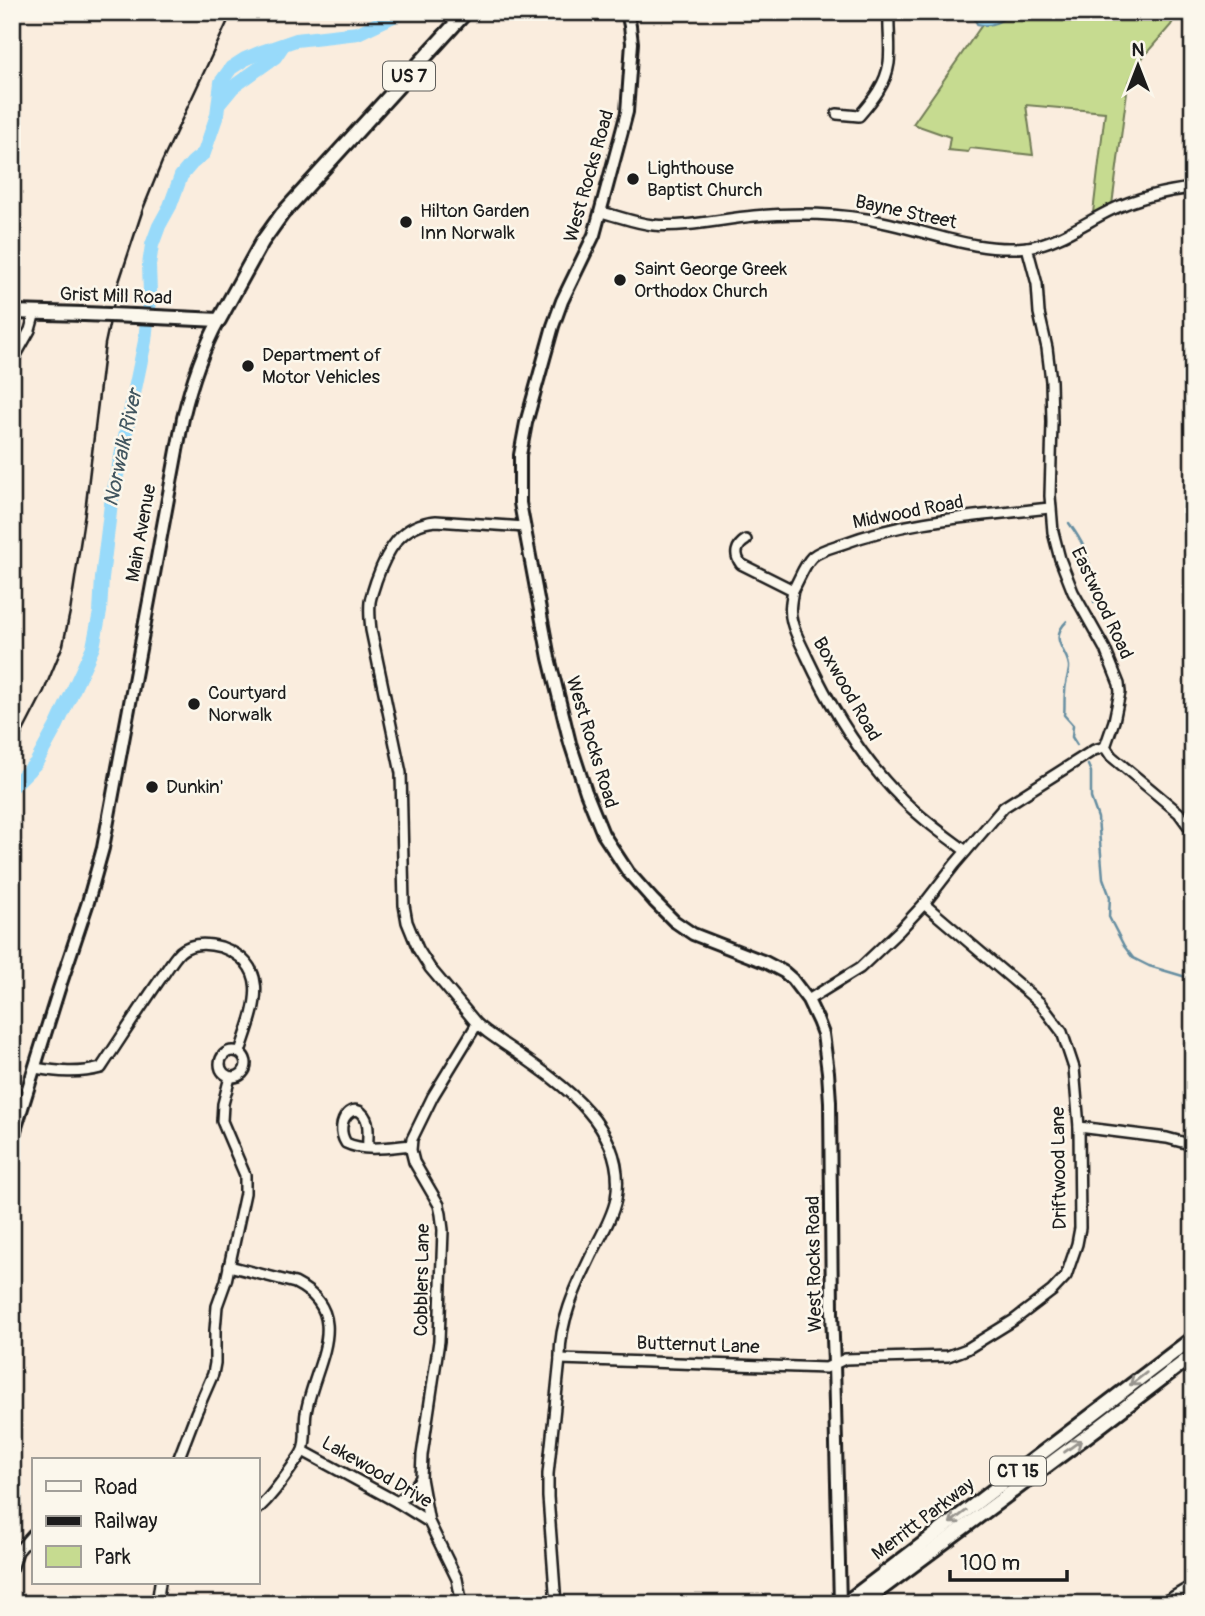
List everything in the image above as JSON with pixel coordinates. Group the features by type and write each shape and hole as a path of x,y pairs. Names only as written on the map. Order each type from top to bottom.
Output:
{"highway":[{"name":"Main Avenue","path":"219,320 262,242 282,214 466,12"},
{"name":"Grist Mill Road","path":"12,312 219,320"},
{"name":"Merritt Parkway","path":"841,1604 1193,1338"},
{"name":"Merritt Parkway","path":"861,1604 1193,1355"}],"main road":[{"name":"West Rocks Road","path":"627,12 632,43 626,112 594,235 556,315 526,423 520,455 520,503 549,658 567,731 586,792 603,834 628,872 674,921 693,934 776,967 792,979 808,1000 823,1034 828,1072 830,1129 832,1312 841,1604"},
{"name":"Main Avenue","path":"12,1140 103,848 183,418 196,371 219,320"}],"street":[{"path":"837,114 859,116 881,88 889,61 890,12"},
{"name":"Bayne Street","path":"601,212 636,222 663,225 769,215 842,216 883,222 952,241 1004,248 1027,247 1052,239 1136,200 1168,191 1193,188"},
{"name":"Eastwood Road","path":"1027,247 1037,284 1051,381 1050,508 1053,531 1073,592 1105,649 1119,684 1114,721 1105,747"},
{"path":"12,362 29,332 34,312"},
{"name":"Midwood Road","path":"793,590 812,558 824,550 849,541 902,527 1050,508"},
{"path":"525,527 436,522 413,527 386,555 370,600 371,630 401,773 404,905 407,922 418,949 430,968 477,1024 573,1097 603,1129 614,1153 616,1201 578,1281 564,1320 559,1346 560,1359 548,1474 556,1604"},
{"path":"746,540 736,551 736,558 741,565 793,590"},
{"name":"Boxwood Road","path":"793,590 790,613 796,633 847,729 874,768 902,799 966,851"},
{"path":"808,1000 860,968 899,931 1004,807 1094,750 1105,747 1111,756 1179,813 1193,832"},
{"name":"Driftwood Lane","path":"834,1364 845,1359 948,1356 967,1349 1052,1292 1066,1276 1077,1244 1080,1228 1079,1127 1074,1068 1062,1032 1040,1003 1025,989 924,904"},
{"path":"35,1068 71,1072 101,1068 179,953 200,944 211,944 231,951 241,957 254,976 256,997 240,1052"},
{"path":"368,1147 411,1145 433,1096 477,1024"},
{"path":"232,1050 240,1052 245,1057 246,1067 240,1075 228,1076 223,1073 220,1065 221,1057 232,1050"},
{"path":"179,1458 213,1374 217,1306 245,1193 245,1175 222,1121 228,1076"},
{"path":"1079,1127 1167,1138 1193,1145"},
{"name":"Cobblers Lane","path":"411,1145 414,1162 439,1205 443,1230 439,1340 422,1455 421,1478 429,1522"},
{"path":"229,1266 295,1283 315,1297 326,1319 327,1339 306,1413 303,1451 274,1493 259,1508"},
{"name":"Butternut Lane","path":"560,1359 826,1368 834,1364"},
{"name":"Lakewood Drive","path":"303,1451 429,1522 457,1579 462,1604"},
{"path":"397,1502 411,1491 421,1478"},
{"path":"12,1569 18,1551 32,1535"},
{"path":"157,1604 159,1584"},
{"path":"1161,1604 1193,1585"}],"green space":[{"path":"991,12 1178,12 1171,25 1143,57 1128,84 1112,205 1093,213 1105,112 1026,105 1033,155 970,148 968,152 948,150 950,137 913,124"}],"water":[{"path":"971,12 1013,12 1000,21 987,25 977,24"}],"waterway":[{"name":"Norwalk River","path":"12,787 36,763 93,647 100,612 111,504 145,341 152,245 181,176 204,153 217,115 221,82 231,68 264,51 296,40 358,33 399,12"},
{"name":"Norwalk River","path":"219,104 233,87 275,57 283,45"},
{"path":"1069,523 1088,559 1094,585 1094,602"},
{"path":"1067,621 1059,635 1069,663 1064,715 1073,725 1072,737 1077,745"},
{"path":"1088,765 1091,772 1091,798 1098,818 1103,878 1110,897 1109,917 1133,958 1149,966 1186,977 1193,986"}],"railway":[{"path":"12,753 44,691 63,645 85,512 105,344 117,288 162,162 232,12"}],"place":[{"name":"Lighthouse Baptist Church","path":"633,179"},
{"name":"Hilton Garden Inn Norwalk","path":"406,222"},
{"name":"Saint George Greek Orthodox Church","path":"620,280"},
{"name":"Department of Motor Vehicles","path":"248,366"},
{"name":"Courtyard Norwalk","path":"194,704"},
{"name":"Dunkin'","path":"152,787"}]}
